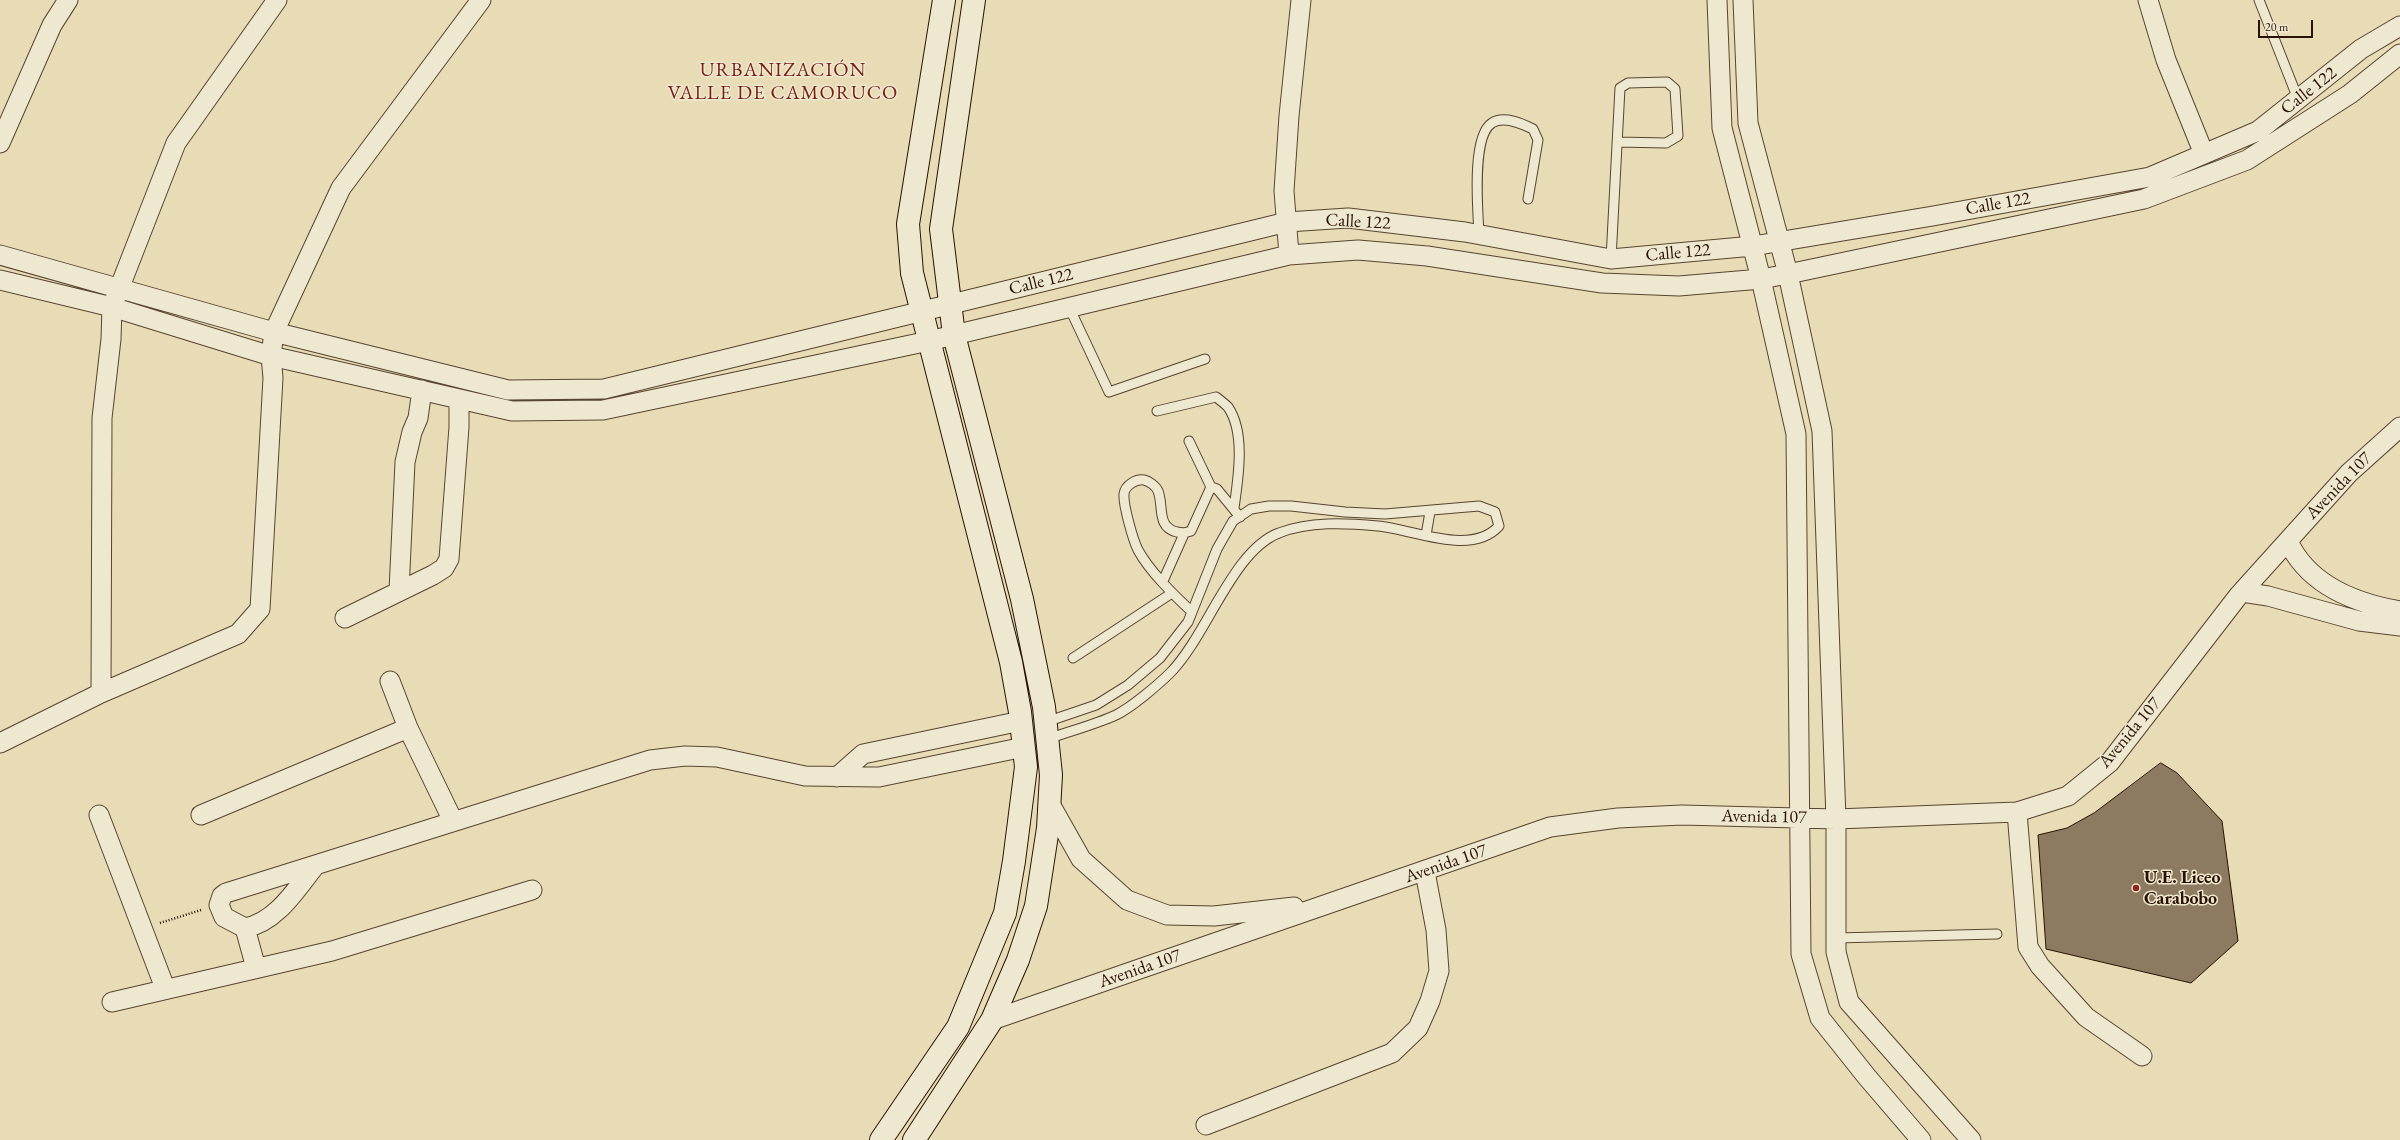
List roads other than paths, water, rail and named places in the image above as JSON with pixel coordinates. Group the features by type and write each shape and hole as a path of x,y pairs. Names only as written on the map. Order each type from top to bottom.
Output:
{"street":[{"path":"0,143 52,25 68,0"},
{"path":"102,693 102,418 111,339 112,307 122,287 176,143 277,0"},
{"path":"0,742 102,693 238,634 260,609 273,378 271,356 274,332 341,188 481,0"},
{"path":"881,1140 958,1027 1005,913 1014,861 1026,767 1021,721 1011,662 920,311 912,273 908,224 944,0"},
{"path":"914,1140 992,1020 1018,960 1036,906 1050,804 1051,775 1047,731 1022,599 954,335 941,229 974,0"},
{"path":"1289,255 1285,176 1301,0"},
{"path":"1717,0 1722,128 1761,279 1796,434 1801,818 1801,954 1820,1018 1866,1078 1922,1140"},
{"path":"1743,0 1748,123 1788,274 1822,430 1836,819 1836,952 1849,1002 1971,1140"},
{"path":"2148,0 2166,60 2204,154"},
{"name":"Calle 122","path":"0,255 122,287 274,332 508,390 604,389 1287,222 1348,218 1479,234 1611,259 1753,246 2150,177 2258,131 2362,49 2400,26"},
{"name":"Calle 122","path":"0,280 112,307 271,356 512,411 603,410 929,341 1289,255 1358,250 1419,255 1602,283 1679,286 1761,279 1788,274 2144,200 2247,160 2350,94 2400,54"},
{"path":"398,592 405,462 412,432 418,418 422,390"},
{"path":"345,618 444,568 449,559 460,427 460,399"},
{"name":"Avenida 107","path":"992,1020 1329,903 1425,872 1550,827 1618,818 1682,815 1836,819 2017,812 2068,796 2110,762 2242,592 2348,473 2400,427"},
{"path":"2288,541 2295,557 2307,571 2328,587 2361,600 2400,611"},
{"path":"2316,608 2328,587"},
{"path":"2242,592 2316,608 2359,621 2400,626"},
{"path":"390,681 408,728 453,821"},
{"path":"837,777 863,754 1021,721"},
{"path":"202,815 408,728"},
{"path":"314,867 280,908 264,923 245,928 224,917 219,905 222,896 226,893 314,867 453,821 650,760 685,756 717,757 805,776 879,777 1024,747"},
{"path":"1050,804 1081,859 1127,900 1167,915 1214,916 1329,903"},
{"path":"2017,812 2028,947 2040,966 2086,1017 2142,1056"},
{"path":"99,815 165,988"},
{"path":"1206,1125 1392,1053 1418,1028 1430,1001 1439,971 1436,930 1425,872"},
{"path":"112,1002 165,988 332,951 532,890"},
{"path":"245,928 256,968"}],"lane":[{"path":"2259,0 2298,99"},
{"path":"1611,259 1620,88 1628,83 1667,82 1676,89 1678,136 1673,141 1666,143 1618,142"},
{"path":"1479,234 1477,179 1484,131 1492,122 1504,120 1520,123 1533,130 1536,135 1538,140 1528,200"},
{"path":"1069,307 1109,392 1206,359"},
{"path":"1157,411 1216,398 1228,408 1238,435 1240,461 1234,508"},
{"path":"1189,441 1211,487 1218,489 1240,517"},
{"path":"1192,612 1172,593 1138,549 1126,507 1124,494 1126,488 1134,481 1144,480 1155,486 1158,491 1163,523 1172,531 1184,534 1191,531 1211,487"},
{"path":"1270,506 1385,514 1430,512 1460,506 1479,506 1495,512 1499,526 1492,534 1473,539 1444,541 1426,535 1378,526 1346,524 1302,525 1277,533 1256,546 1238,568 1200,632 1171,672 1117,714 1047,731 1096,705 1128,685 1160,658 1188,622 1217,549 1233,522 1250,509 1270,506"},
{"path":"1426,535 1430,512"},
{"path":"1163,581 1184,534"},
{"path":"1073,658 1172,593"},
{"path":"1836,938 1998,934"}],"place":[{"name":"U.E. Liceo Carabobo","path":"2136,888"}],"district":[{"name":"URBANIZACIÓN VALLE DE CAMORUCO","path":"783,82"}]}
